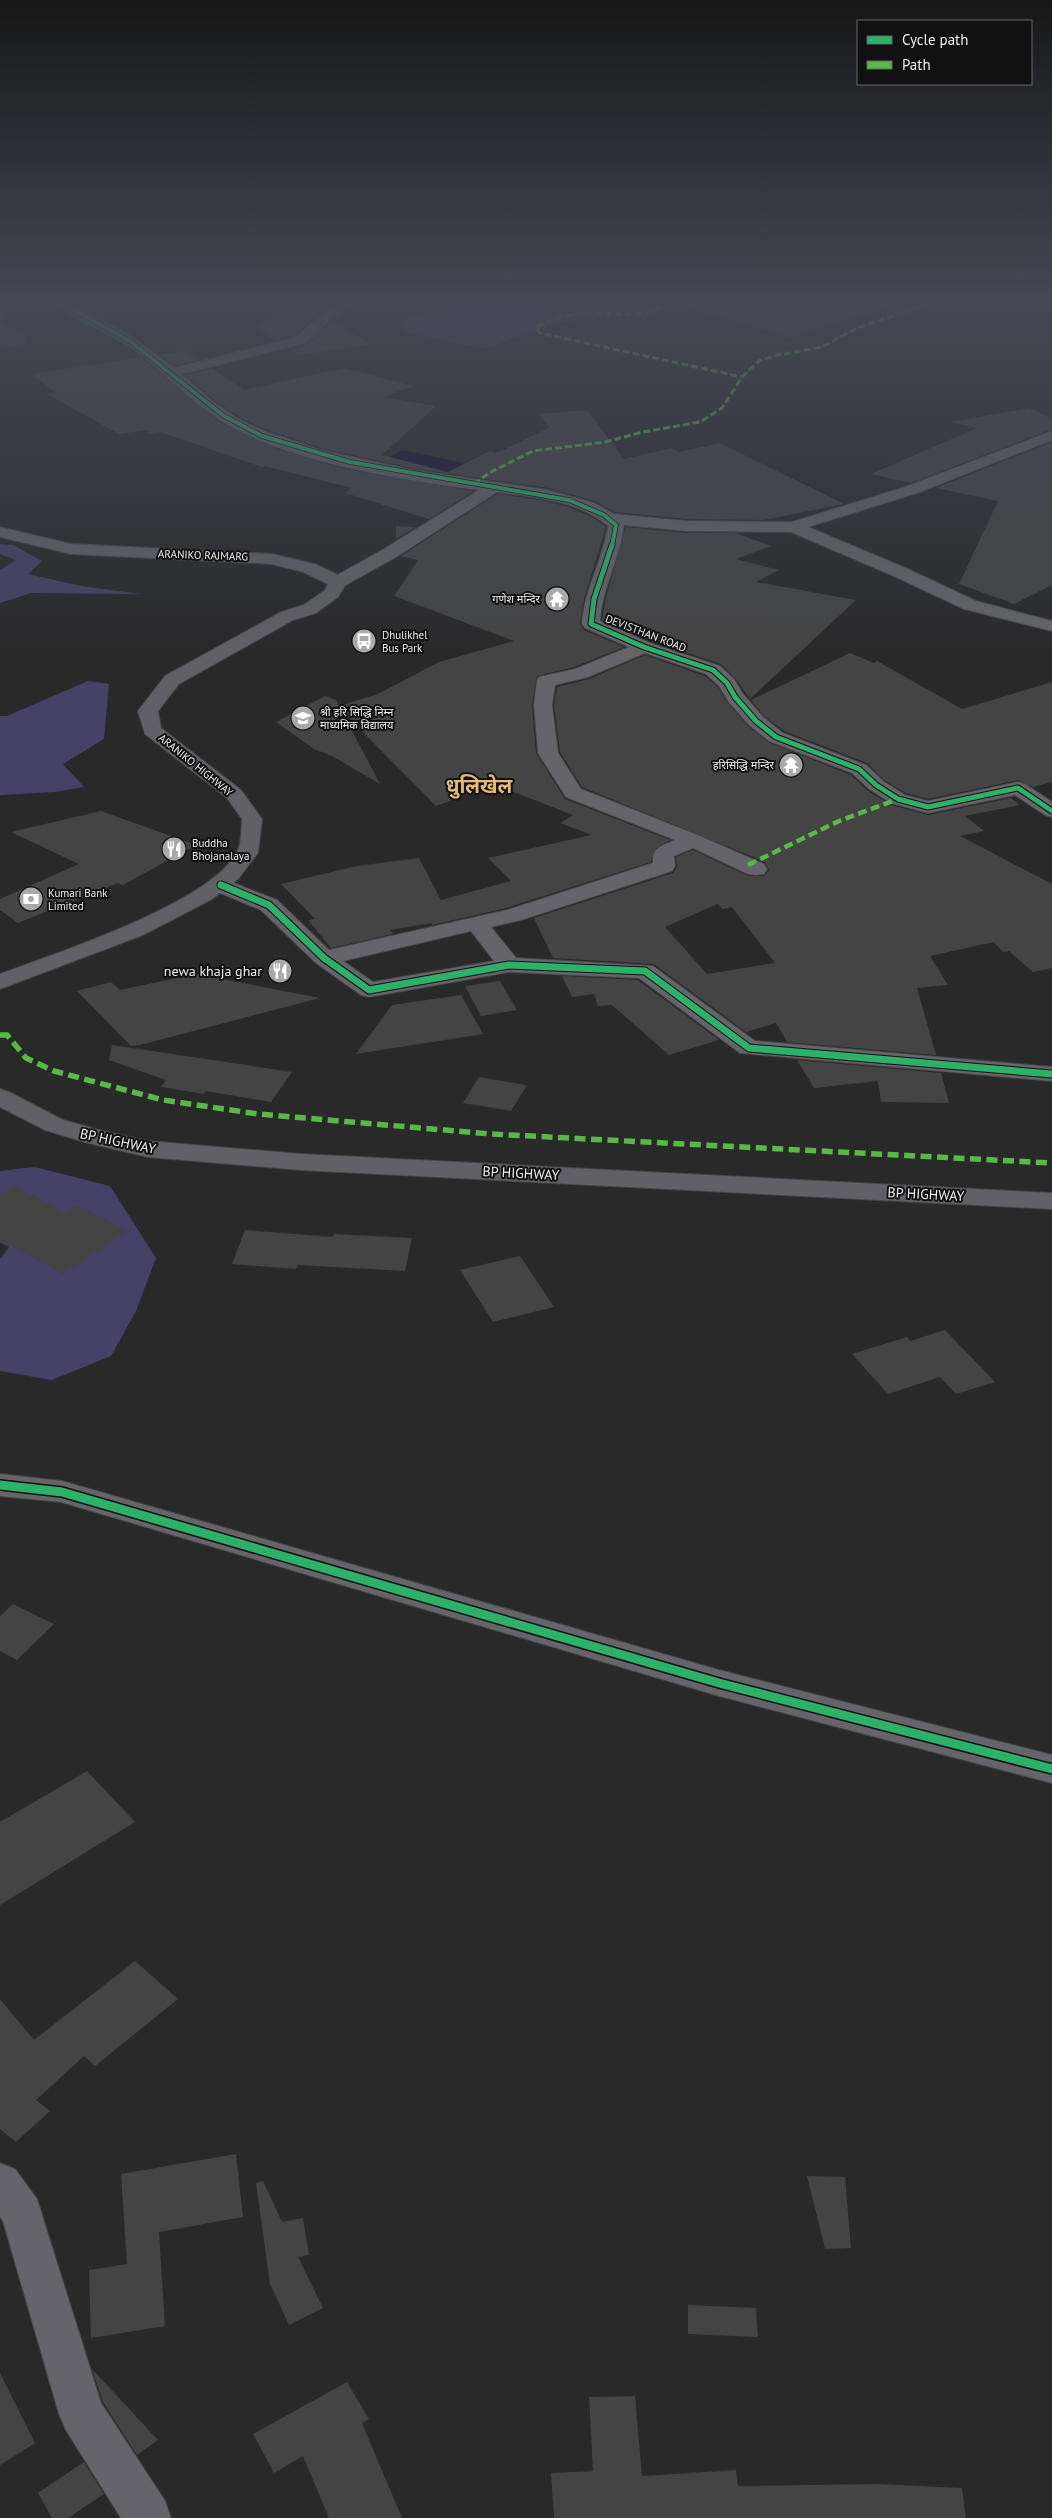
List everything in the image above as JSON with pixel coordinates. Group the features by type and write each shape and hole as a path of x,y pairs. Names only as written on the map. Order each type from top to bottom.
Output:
{"highway":[{"name":"ARANIKO RAJMARG","path":"0,532 71,549 272,559 309,568 338,582"},
{"name":"ARANIKO HIGHWAY","path":"0,982 177,912 221,885 248,852 252,819 234,794 152,730 148,711 172,680 287,616 310,609 325,600 332,593 338,582"},
{"name":"BP HIGHWAY","path":"0,1097 54,1125 97,1138 148,1149 301,1162 1052,1200"}],"street":[{"path":"227,418 276,440 354,462 577,502 611,519 687,526 793,526 911,490 1052,435"},
{"path":"338,582 393,552 493,488"},
{"name":"DEVISTHAN ROAD","path":"611,519 616,525 615,542 591,608 592,624 644,646 713,670 727,683 735,697 756,721 776,737 831,760 859,769 876,785 898,799 928,807 1018,788 1052,811"},
{"path":"793,526 902,573 970,605 1052,626"},
{"path":"644,646 581,673 546,681 543,705 548,754 573,793 693,840 756,869"},
{"path":"324,958 514,915 664,866 663,853 693,840"},
{"path":"221,885 269,905 324,958 369,990 509,966 645,971 749,1048 1052,1074"},
{"path":"477,924 509,966"},
{"path":"0,1485 62,1492 719,1683 1052,1769"},
{"path":"0,2182 22,2213 82,2414 148,2518"}],"shaded area":[{"path":"402,450 465,463 449,472 385,459"},
{"path":"0,544 13,545 42,561 28,574 81,586 141,594 31,593 0,603 0,570 16,560 0,554"},
{"path":"88,681 109,684 104,739 63,764 84,787 54,792 0,795 0,716 7,716"},
{"path":"35,1167 110,1186 156,1258 136,1311 111,1356 52,1380 0,1371 0,1259 9,1247 0,1242 0,1171"}],"building":[{"path":"89,418 214,418 219,422 277,449 345,469 474,491 429,519 345,493 352,488 265,466 262,467 161,432 150,433 147,430 119,434"},
{"path":"241,418 423,418 382,455 448,472 490,451 497,453 549,428 542,418 593,418 624,459 671,448 679,452 720,443 844,504 764,520 687,519 615,512 595,501 549,488 413,468 324,449 268,430"},
{"path":"976,418 1049,418 1052,419 1052,429 911,483 871,474 977,428 951,422"},
{"path":"1052,442 1052,585 1014,604 959,584 998,501 936,488"},
{"path":"497,494 541,500 569,507 595,519 606,527 584,599 580,624 584,630 624,647 574,667 537,676 532,705 536,753 565,799 670,840 655,849 651,862 506,908 432,925 432,923 390,930 393,934 331,948 308,920 315,919 281,884 357,866 419,858 441,900 511,881 488,858 592,835 560,823 573,815 493,784 436,806 341,710 380,784 332,756 314,749 276,722 325,696 336,700 339,706 378,694 439,662 514,641 394,596 418,560 401,556"},
{"path":"396,526 416,527 396,539"},
{"path":"626,527 687,533 735,533 771,546 736,559 779,570 756,582 856,600 750,699 735,678 721,664 651,641 602,620 606,597"},
{"path":"850,653 874,663 877,661 962,709 1052,682 1052,782 1033,787 1018,780 928,799 906,793 884,780 867,763 784,731 764,716 751,700"},
{"path":"645,655 705,676 718,687 727,702 748,726 768,742 851,775 868,791 891,805 928,815 1011,798 1020,805 965,816 984,831 960,836 1052,884 1052,968 1033,972 1009,951 1003,952 994,942 930,956 948,985 917,988 936,1055 787,1042 776,1023 746,1032 654,964 553,958 534,918 673,873 677,867 676,857 693,850 748,876 764,876 769,870 765,862 582,787 560,752 554,705 557,687 589,679","holes":["717,904 723,909 732,907 775,963 707,974 665,927"]},
{"path":"101,811 196,845 123,885 118,883 18,923 0,910 0,899 79,864 11,832"},
{"path":"196,974 320,998 131,1046 77,991 111,982 120,990"},
{"path":"562,976 638,980 719,1040 669,1055 612,1005 598,1006 594,994 572,997"},
{"path":"500,981 517,1010 481,1016 465,986"},
{"path":"461,995 483,1034 356,1054 392,1005"},
{"path":"112,1045 292,1072 271,1102 206,1091 204,1094 161,1087 166,1080 109,1060"},
{"path":"797,1060 941,1073 949,1103 881,1102 878,1081 814,1088"},
{"path":"479,1077 527,1085 511,1111 463,1103"},
{"path":"14,1186 65,1212 77,1205 128,1231 63,1274 0,1240 0,1195"},
{"path":"245,1230 333,1237 334,1234 412,1238 405,1271 297,1265 296,1269 232,1264"},
{"path":"520,1256 554,1307 493,1322 460,1270"},
{"path":"945,1330 995,1382 956,1394 940,1377 888,1394 852,1354 907,1337 910,1341"},
{"path":"13,1604 54,1624 17,1660 0,1651 0,1616"},
{"path":"87,1771 135,1822 0,1905 0,1822"},
{"path":"135,1961 178,1999 95,2066 84,2056 36,2100 50,2111 16,2142 0,2129 0,1999 34,2040"},
{"path":"236,2154 243,2217 159,2232 165,2326 91,2338 89,2270 127,2264 121,2174"},
{"path":"807,2176 845,2177 851,2248 825,2249"},
{"path":"263,2181 282,2222 303,2218 309,2255 298,2257 323,2308 289,2325 270,2284 256,2183"},
{"path":"688,2305 756,2308 758,2337 688,2334"},
{"path":"92,2369 158,2440 137,2455 103,2402"},
{"path":"0,2373 35,2443 0,2465"},
{"path":"347,2382 369,2419 362,2423 402,2518 329,2518 303,2456 274,2473 253,2434"},
{"path":"635,2396 642,2476 736,2470 738,2486 877,2484 962,2488 966,2518 554,2518 551,2473 593,2471 589,2397"},
{"path":"84,2462 104,2494 68,2518 52,2518 38,2493"}],"marked path":[{"path":"474,484 489,473 533,451 605,442 643,432 700,422 707,418"},
{"path":"748,865 839,821 898,799"},
{"path":"0,1035 7,1035 13,1045 26,1058 54,1071 163,1100 258,1114 491,1134 1052,1163"}],"cycle path":[{"path":"226,418 262,436 290,446 350,462 470,484 527,491 588,506 604,515 616,525 611,550 594,599 591,624 644,647 713,670 727,683 735,697 756,721 776,737 831,760 859,769 876,785 898,799 928,807 1018,788 1052,811"},
{"path":"221,885 269,905 324,958 369,990 509,965 645,971 749,1048 1052,1074"},
{"path":"0,1485 62,1492 719,1683 1052,1769"}],"place":[{"name":"गणेश मन्दिर","path":"557,599"},
{"name":"Dhulikhel Bus Park","path":"364,641"},
{"name":"श्री हरि सिद्धि निम्न माध्यमिक विद्यालय","path":"303,718"},
{"name":"हरिसिद्धि मन्दिर","path":"791,765"},
{"name":"Buddha Bhojanalaya","path":"174,849"},
{"name":"Kumari Bank Limited","path":"31,899"},
{"name":"newa khaja ghar","path":"280,971"}],"district":[{"name":"धुलिखेल","path":"479,786"}]}
